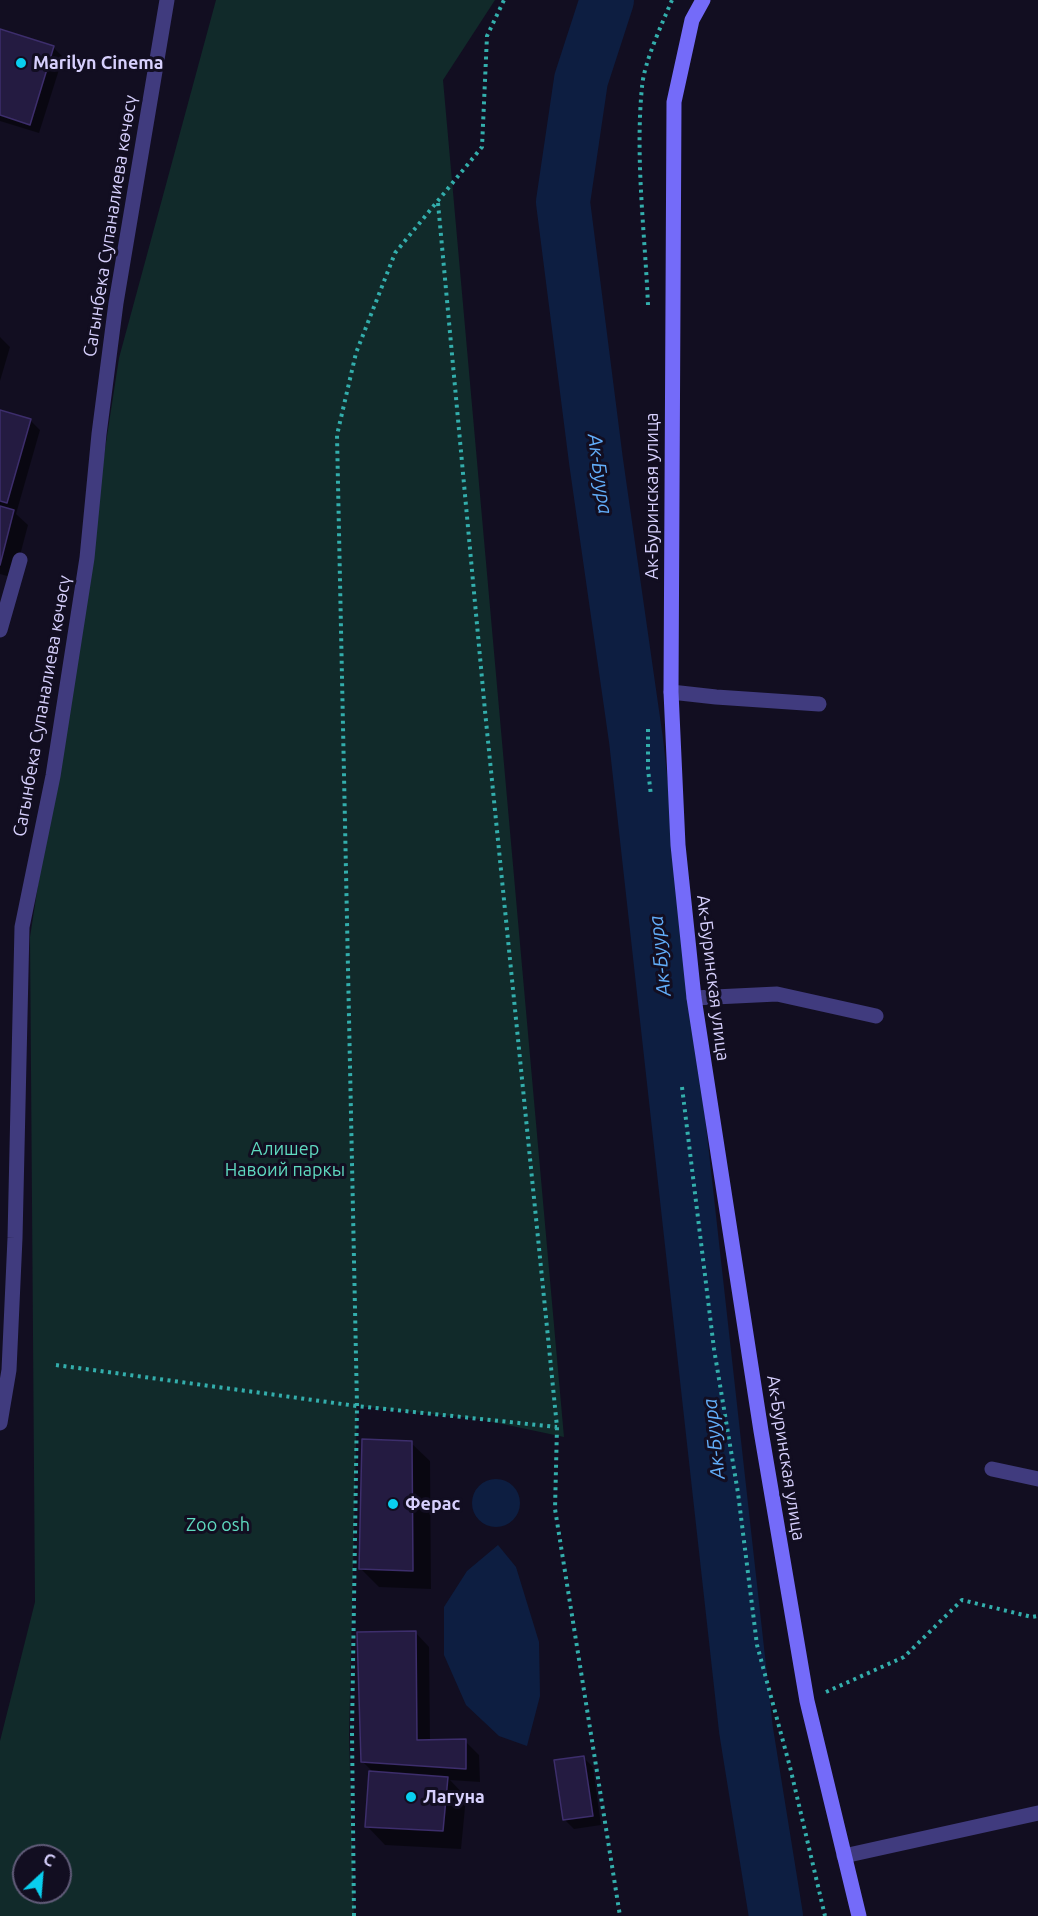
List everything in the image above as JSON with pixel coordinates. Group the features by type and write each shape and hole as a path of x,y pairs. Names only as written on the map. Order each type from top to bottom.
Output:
{"street":[{"name":"Сагынбека Супаналиева көчөсү","path":"0,1423 9,1370 15,1238 22,927 53,776 87,558 99,434 116,303 167,0"},
{"name":"Ак-Буринская улица","path":"703,0 692,20 674,102 671,692 678,844 694,998 761,1431 807,1701 859,1916"},
{"path":"0,630 20,560"},
{"path":"671,692 819,704"},
{"path":"694,998 777,994 876,1016"},
{"path":"992,1469 1038,1479"},
{"path":"844,1856 1038,1813"}],"path":[{"path":"354,1916 352,1731 357,1406 337,435 356,353 395,253 482,147 487,36 504,0"},
{"path":"438,202 484,699 557,1427 555,1509 620,1916"},
{"path":"56,1365 357,1406 557,1427"},
{"path":"807,1701 904,1657 962,1600 1032,1617 1038,1616"}],"green space":[{"name":"Алишер Навоий паркы","path":"216,0 495,0 443,80 564,1437 479,1419 357,1406 349,1735 354,1916 0,1916 0,1741 35,1602 30,937 119,358"}],"water":[{"path":"491,1479 501,1479 516,1489 520,1503 519,1512 510,1523 501,1527 491,1527 476,1517 472,1508 472,1498 482,1483"},
{"path":"498,1545 516,1567 539,1642 540,1696 527,1746 499,1736 466,1705 444,1655 444,1607 467,1571"}],"building":[{"path":"0,29 54,46 30,125 0,115"},
{"path":"0,410 31,419 7,503 0,501"},
{"path":"0,506 14,510 0,565"},
{"path":"362,1439 412,1441 413,1571 359,1569"},
{"path":"416,1631 417,1740 466,1739 466,1769 361,1762 357,1632"},
{"path":"584,1756 593,1816 563,1820 554,1760"},
{"path":"369,1771 448,1777 443,1831 365,1827"}],"waterway":[{"name":"Ак-Буура","path":"607,0 581,80 563,202 596,461 636,740 746,1730 776,1916"}],"place":[{"name":"Marilyn Cinema","path":"21,63"},
{"name":"Ферас","path":"393,1504"},
{"name":"Лагуна","path":"411,1797"}],"park label":[{"name":"Zoo osh","path":"218,1525"}]}
